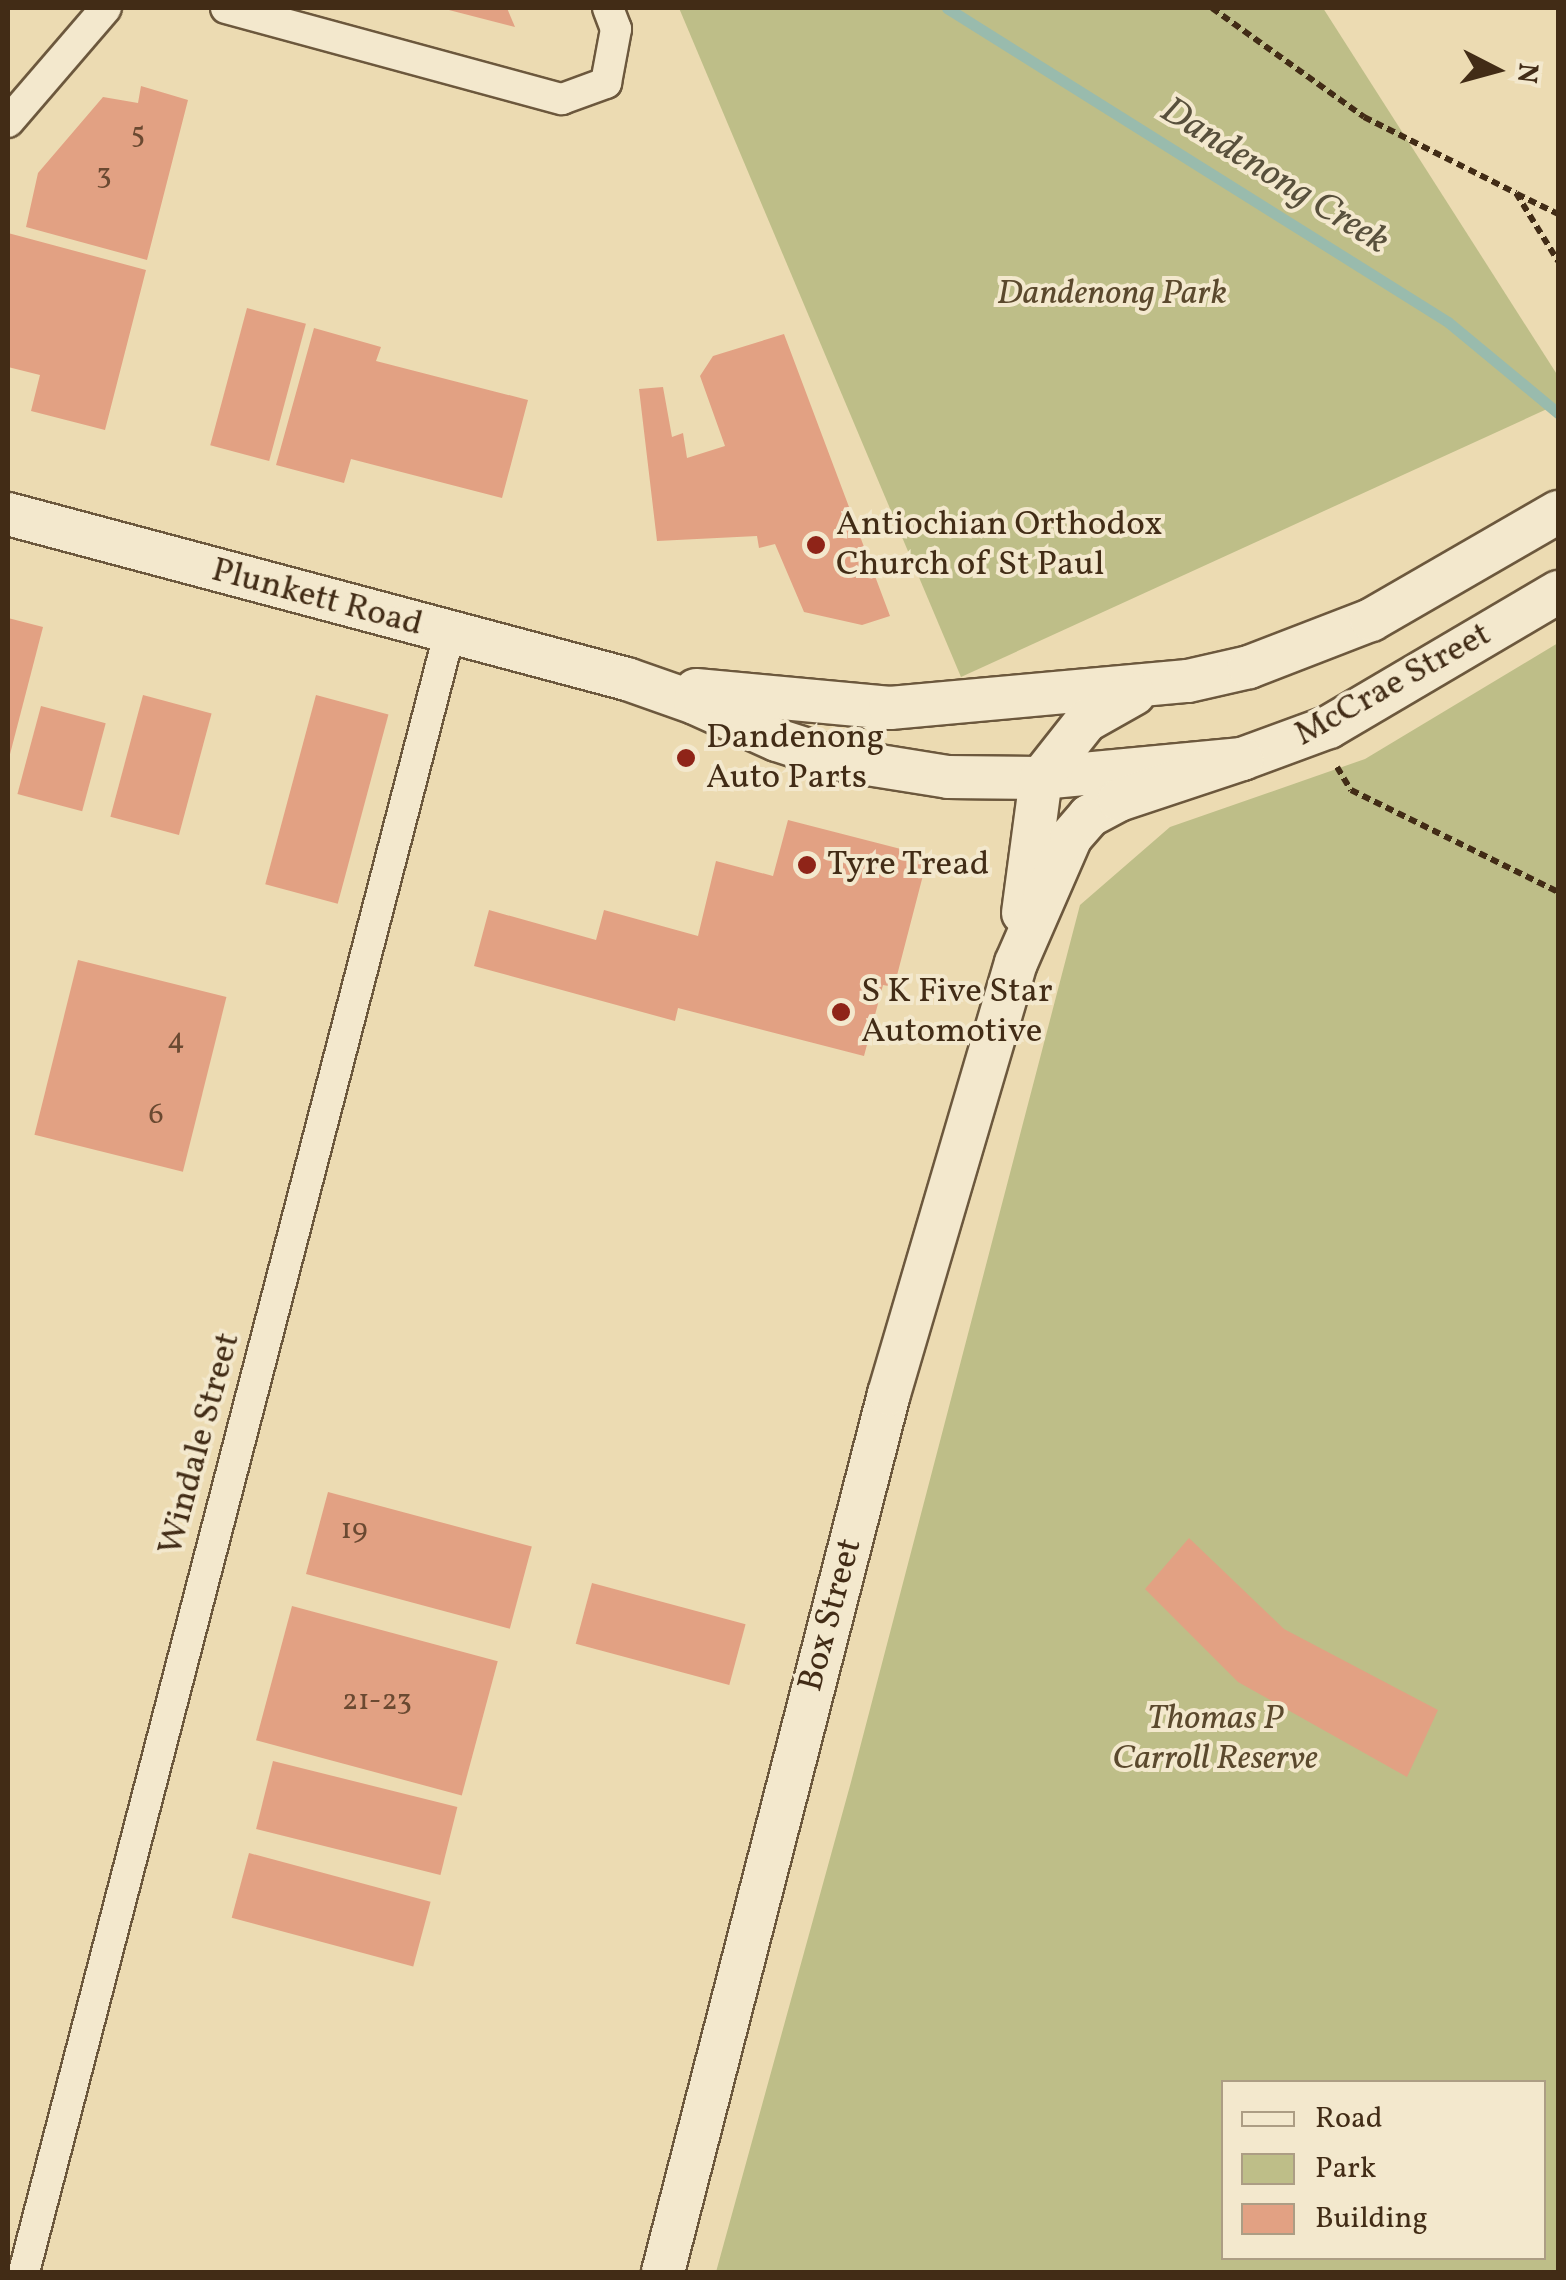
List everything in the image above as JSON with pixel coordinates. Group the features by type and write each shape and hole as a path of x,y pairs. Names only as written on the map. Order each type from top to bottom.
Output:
{"main road":[{"name":"McCrae Street","path":"1157,687 1250,667 1330,638 1558,512"},
{"name":"Plunkett Road","path":"8,514 449,634 627,678 760,698 890,708 1157,687"},
{"name":"McCrae Street","path":"1041,778 1242,759 1329,727 1555,594"},
{"name":"Plunkett Road","path":"627,678 696,703 778,740 836,759 948,778 1041,778"},
{"path":"1041,778 1086,721 1130,695 1157,687"},
{"name":"Box Street","path":"664,2272 889,1394 1016,963 1072,838 1089,816 1119,800 1242,759"},
{"name":"Box Street","path":"1016,963 1041,778"}],"street":[{"path":"8,122 106,8"},
{"path":"226,8 562,99 606,83 616,29 608,8"},
{"name":"Windale Street","path":"24,2272 449,634"}],"path":[{"path":"1212,8 1364,118 1558,214"},
{"path":"1516,193 1558,261"},
{"path":"1330,755 1351,790 1558,892"}],"green space":[{"name":"Dandenong Park","path":"679,8 1323,8 1558,376 1558,404 961,677"},
{"name":"Thomas P Carroll Reserve","path":"1558,643 1558,2272 716,2272 851,1782 1080,905 1170,827 1365,759"}],"building":[{"path":"445,8 507,8 515,27 445,9"},
{"path":"141,86 188,100 147,260 26,227 38,173 103,97 138,103"},
{"path":"8,233 146,270 105,430 31,411 40,375 8,367"},
{"path":"247,308 306,324 269,461 210,445"},
{"path":"314,328 381,347 376,361 528,400 502,498 351,459 344,483 276,465"},
{"path":"784,334 890,616 862,625 804,612 775,544 759,548 757,536 657,541 639,389 663,387 672,437 683,433 687,458 725,446 700,376 713,356"},
{"path":"8,618 43,627 9,758 8,757"},
{"path":"143,695 212,713 179,835 110,817"},
{"path":"316,695 388,714 338,904 265,884"},
{"path":"41,706 106,723 82,811 17,794"},
{"path":"788,820 928,856 894,987 883,985 864,1056 678,1008 675,1021 474,966 489,910 596,940 604,910 698,936 716,861 773,876"},
{"path":"78,960 226,997 183,1172 34,1135"},
{"path":"328,1492 532,1547 510,1629 306,1574"},
{"path":"1189,1538 1284,1629 1438,1710 1407,1777 1238,1682 1145,1589"},
{"path":"592,1583 746,1624 729,1685 576,1644"},
{"path":"292,1606 498,1661 462,1795 256,1740"},
{"path":"273,1761 457,1807 440,1875 256,1829"},
{"path":"249,1853 431,1902 413,1966 232,1918"}],"waterway":[{"name":"Dandenong Creek","path":"947,8 1448,322 1558,413"}],"place":[{"name":"Antiochian Orthodox Church of St Paul","path":"816,545"},
{"name":"Dandenong Auto Parts","path":"686,758"},
{"name":"Tyre Tread","path":"807,865"},
{"name":"S K Five Star Automotive","path":"841,1012"}]}
